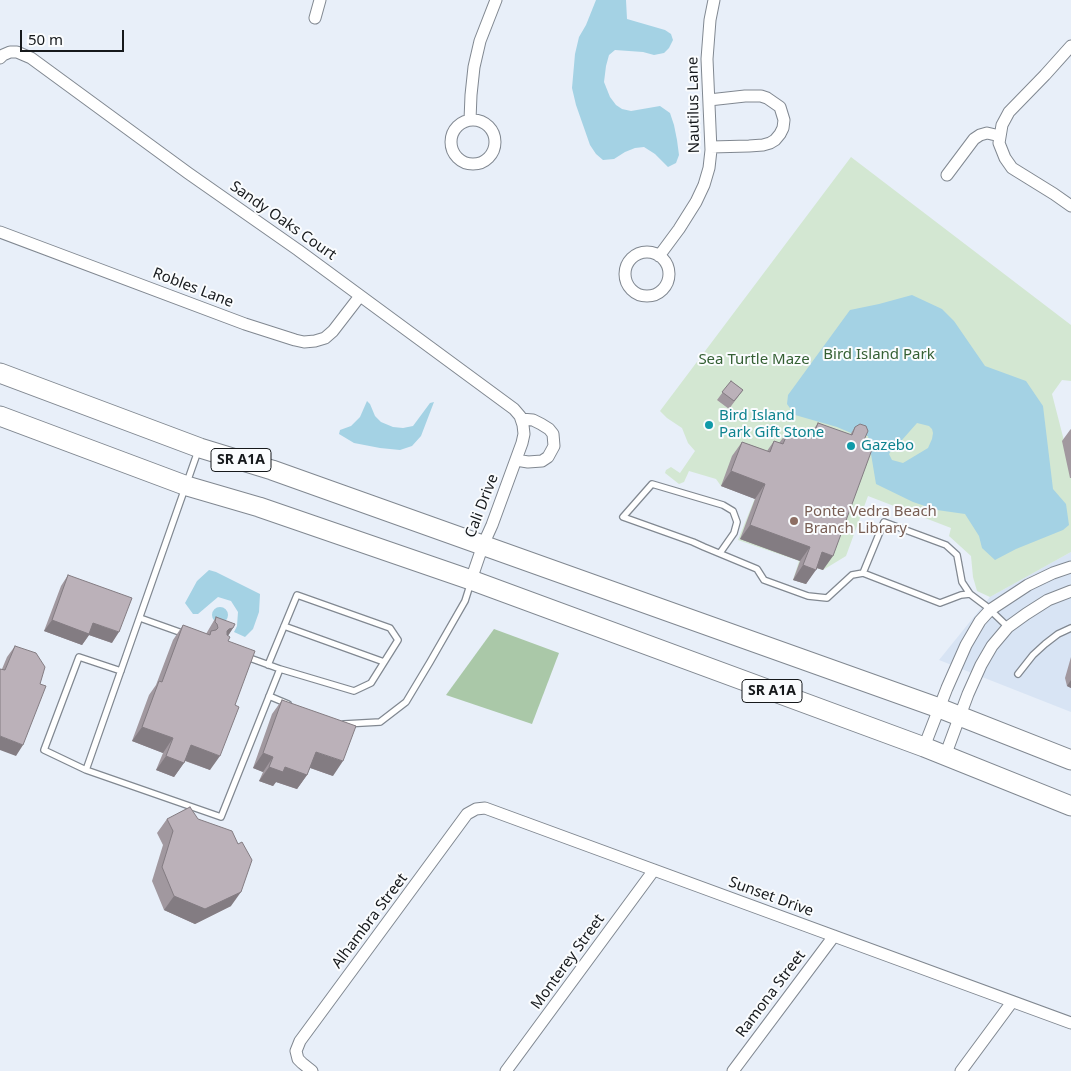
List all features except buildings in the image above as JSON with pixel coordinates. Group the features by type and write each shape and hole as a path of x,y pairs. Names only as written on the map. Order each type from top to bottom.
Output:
{"main road":[{"name":"SR A1A","path":"0,373 200,448 272,470 939,708 1071,760"},
{"name":"SR A1A","path":"0,416 187,486 259,507 471,580 924,747 1071,806"}],"street":[{"path":"315,18 320,0"},
{"path":"470,120 474,67 480,41 496,0"},
{"name":"Nautilus Lane","path":"659,256 696,202 709,168 711,148 707,59 710,20 714,0"},
{"path":"1071,46 1009,112 1002,125 1000,141 1004,158 1012,168 1067,203 1071,190"},
{"name":"Sandy Oaks Court","path":"0,58 10,52 17,52 31,58 188,173 298,250 514,409 521,419"},
{"path":"709,100 760,96 767,98 780,107 784,120 780,134 770,143 711,148"},
{"path":"947,175 974,139 980,134 987,133 1000,141"},
{"name":"Robles Lane","path":"0,232 245,324 304,342 320,340 334,331 360,296"},
{"path":"516,460 528,462 542,461 548,458 554,446 553,434 549,429 533,420 521,419"},
{"name":"Cali Drive","path":"471,580 522,443 524,434 521,419"},
{"path":"924,747 966,645 980,621 990,610 1028,585 1052,573 1071,567"},
{"path":"945,756 981,665 992,646 1008,627 1026,614 1048,600 1071,591"},
{"name":"Sunset Drive","path":"464,819 476,809 485,808 1071,1023"},
{"name":"Alhambra Street","path":"312,1071 298,1059 296,1051 300,1040 464,819"},
{"name":"Monterey Street","path":"506,1071 654,870"},
{"name":"Ramona Street","path":"733,1071 834,936"},
{"path":"961,1071 1012,1002"}],"lane":[{"path":"86,770 200,448"},
{"path":"720,554 734,533 737,522 733,511 723,505 652,484 623,517 693,542 720,554 757,569 764,580 808,596 827,598 852,575 863,573 940,603 970,594"},
{"path":"863,573 884,522 946,545 957,555 962,582 970,594 1008,627"},
{"path":"334,721 343,724 380,722 406,702 465,601 471,580"},
{"path":"240,654 268,665 280,669 354,690 371,683 398,640 390,628 296,595 268,665"},
{"path":"140,618 194,638"},
{"path":"284,626 384,662"},
{"path":"1018,674 1045,644 1058,634 1071,628"},
{"path":"121,671 79,657 44,750 86,770 221,817 280,669"},
{"path":"269,696 297,707"}],"shaded area":[{"path":"1071,552 1071,712 939,660 990,597"}],"green space":[{"name":"Bird Island Park","path":"851,157 1071,325 1071,381 1062,380 1052,394 1071,468 1071,552 990,597 977,591 973,577 971,556 949,536 951,528 868,496 846,556 823,570 812,567 806,584 793,580 799,561 738,540 755,498 721,486 716,479 689,471 684,482 679,484 665,473 671,467 680,473 695,451 688,443 682,428 660,411"},
{"path":"494,629 559,653 532,724 446,695"}],"water":[{"path":"596,0 626,0 627,19 665,30 671,34 673,40 664,53 654,55 643,52 615,50 609,55 604,82 610,97 622,109 631,111 660,106 670,113 679,155 676,163 668,167 655,154 644,147 625,152 614,159 603,160 590,145 572,88 575,54 579,37"},
{"path":"912,295 942,309 954,321 985,366 1026,381 1043,406 1053,489 1066,504 1069,525 1063,530 1016,549 995,560 982,548 979,536 965,514 937,510 913,502 876,484 868,436 851,433 795,415 787,404 788,395 850,310","holes":["917,423 929,426 933,433 928,448 903,463 892,460 889,454 895,445"]},
{"path":"367,401 375,416 381,422 393,427 403,428 413,426 430,403 434,402 421,436 412,446 400,450 354,443 339,434 340,430 351,426 360,417"},
{"path":"209,570 260,594 259,612 253,629 245,637 234,632 237,626 238,612 231,601 218,597 198,614 193,614 185,603 197,581"},
{"path":"217,607 223,607 228,612 226,621 217,623 212,618 212,612"}],"place":[{"name":"Bird Island Park Gift Stone","path":"709,425"},
{"name":"Gazebo","path":"851,446"},
{"name":"Ponte Vedra Beach Branch Library","path":"794,521"}],"park label":[{"name":"Sea Turtle Maze","path":"754,360"}]}
